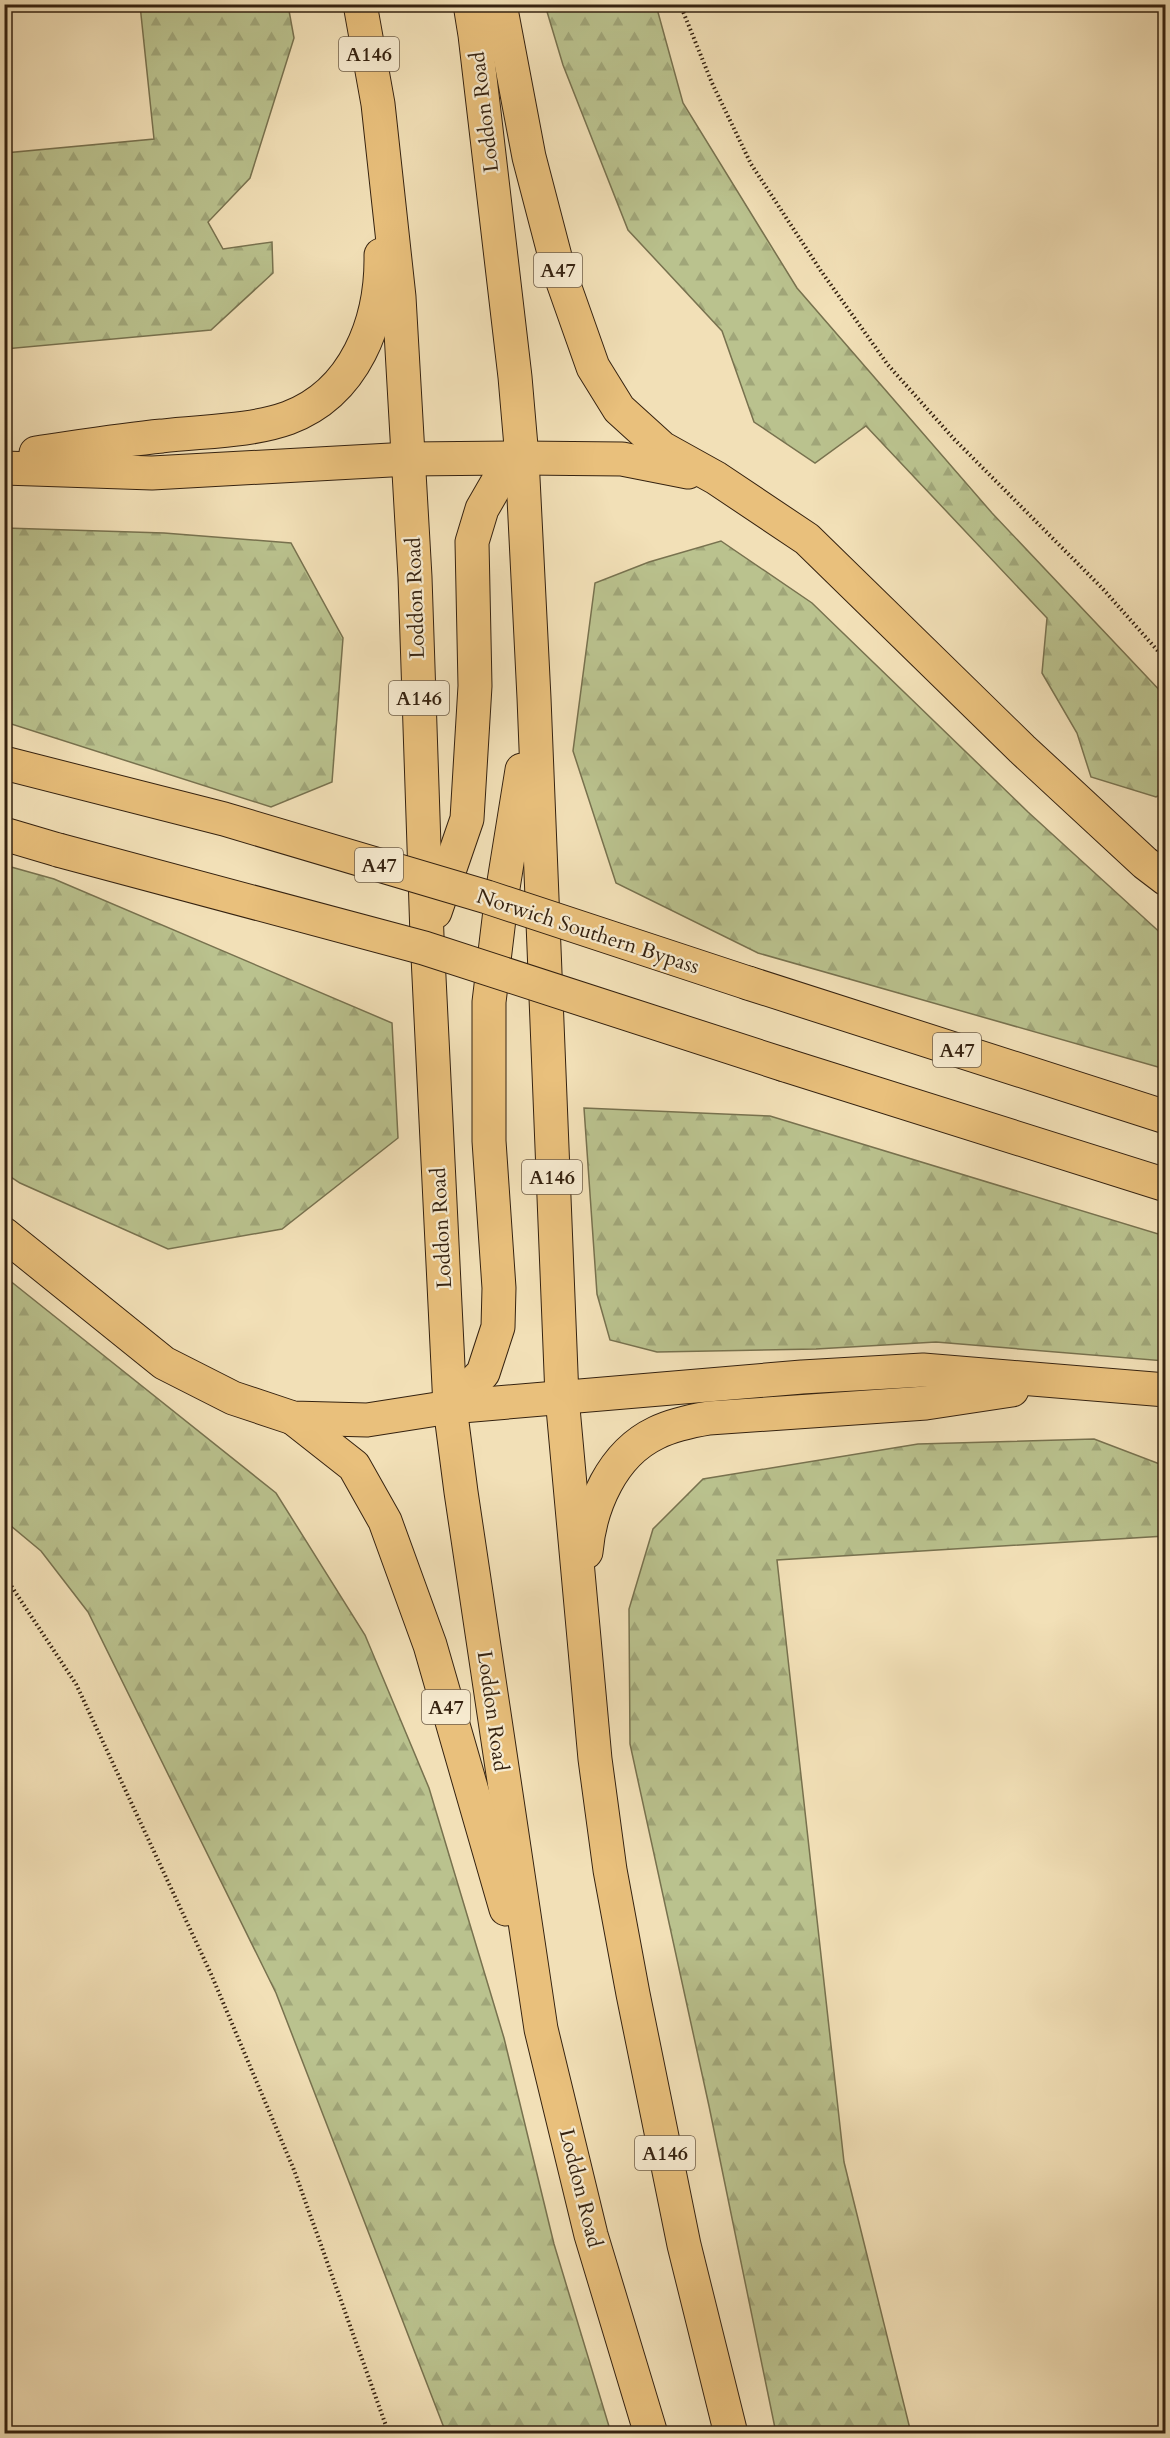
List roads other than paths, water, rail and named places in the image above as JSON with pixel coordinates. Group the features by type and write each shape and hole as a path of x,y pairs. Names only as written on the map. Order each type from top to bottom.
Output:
{"highway":[{"name":"Loddon Road","path":"360,4 378,104 399,297 409,459 427,936 450,1407 462,1504 541,2029 591,2235 651,2433"},
{"name":"Loddon Road","path":"470,4 508,318 522,458 562,1397 595,1759 610,1870 684,2245 731,2433"},
{"name":"A47","path":"500,4 532,168 558,268 593,367 619,409 640,431 662,448 716,477 807,539 1022,749 1145,863 1166,879"},
{"path":"4,458 145,437 258,426 298,413 316,402 345,378 368,340 381,279 378,104"},
{"path":"427,936 467,819 476,686 472,542 482,509 497,483 522,458"},
{"name":"A47","path":"4,468 152,473 409,459 622,459 716,477"},
{"path":"450,1407 483,1373 498,1327 499,1288 489,1141 489,1002 502,894 534,698"},
{"name":"Norwich Southern Bypass","path":"4,763 270,832 487,897 1166,1117"},
{"path":"4,834 424,948 1166,1185"},
{"name":"A47","path":"4,1234 164,1363 233,1398 293,1418 367,1420 450,1407 923,1370 1166,1390"},
{"name":"A47","path":"581,1603 588,1526 605,1484 640,1443 656,1433 683,1423 709,1418 926,1403 1064,1382"},
{"name":"A47","path":"293,1418 354,1466 385,1521 430,1646 466,1778 541,2029"}]}
